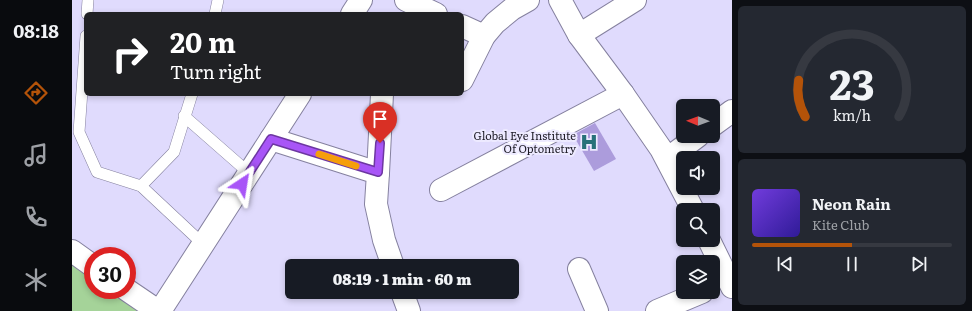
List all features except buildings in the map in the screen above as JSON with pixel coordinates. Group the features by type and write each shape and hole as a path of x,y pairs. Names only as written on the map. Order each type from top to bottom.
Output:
{"street":[{"path":"406,0 432,12"},
{"path":"464,76 484,36 495,23 512,9 528,0"},
{"path":"560,0 579,36 624,94 662,149 690,203"},
{"path":"579,36 635,0"},
{"path":"464,27 484,36"},
{"path":"441,190 624,94"},
{"path":"136,296 159,311 299,96"},
{"path":"382,96 376,204 384,240 391,259"},
{"path":"720,120 732,111"},
{"path":"271,139 378,172"},
{"path":"667,158 688,143"},
{"path":"712,247 727,283"},
{"path":"72,251 84,260"},
{"path":"579,269 597,311"},
{"path":"405,299 409,311"},
{"path":"658,311 686,299"}],"lane":[{"path":"88,0 88,12"},
{"path":"215,12 218,0"},
{"path":"84,63 79,132 97,172 142,186 203,244"},
{"path":"142,186 174,152 191,96"},
{"path":"184,116 249,173"}],"green space":[{"path":"72,251 84,260 84,299 136,299 136,296 157,311 72,311"}],"slow traffic":[{"path":"319,154 356,166"}],"place":[{"name":"Global Eye Institute Of Optometry","path":"589,142"}],"route":[{"path":"242,184 271,139 378,172 380,143"}]}
